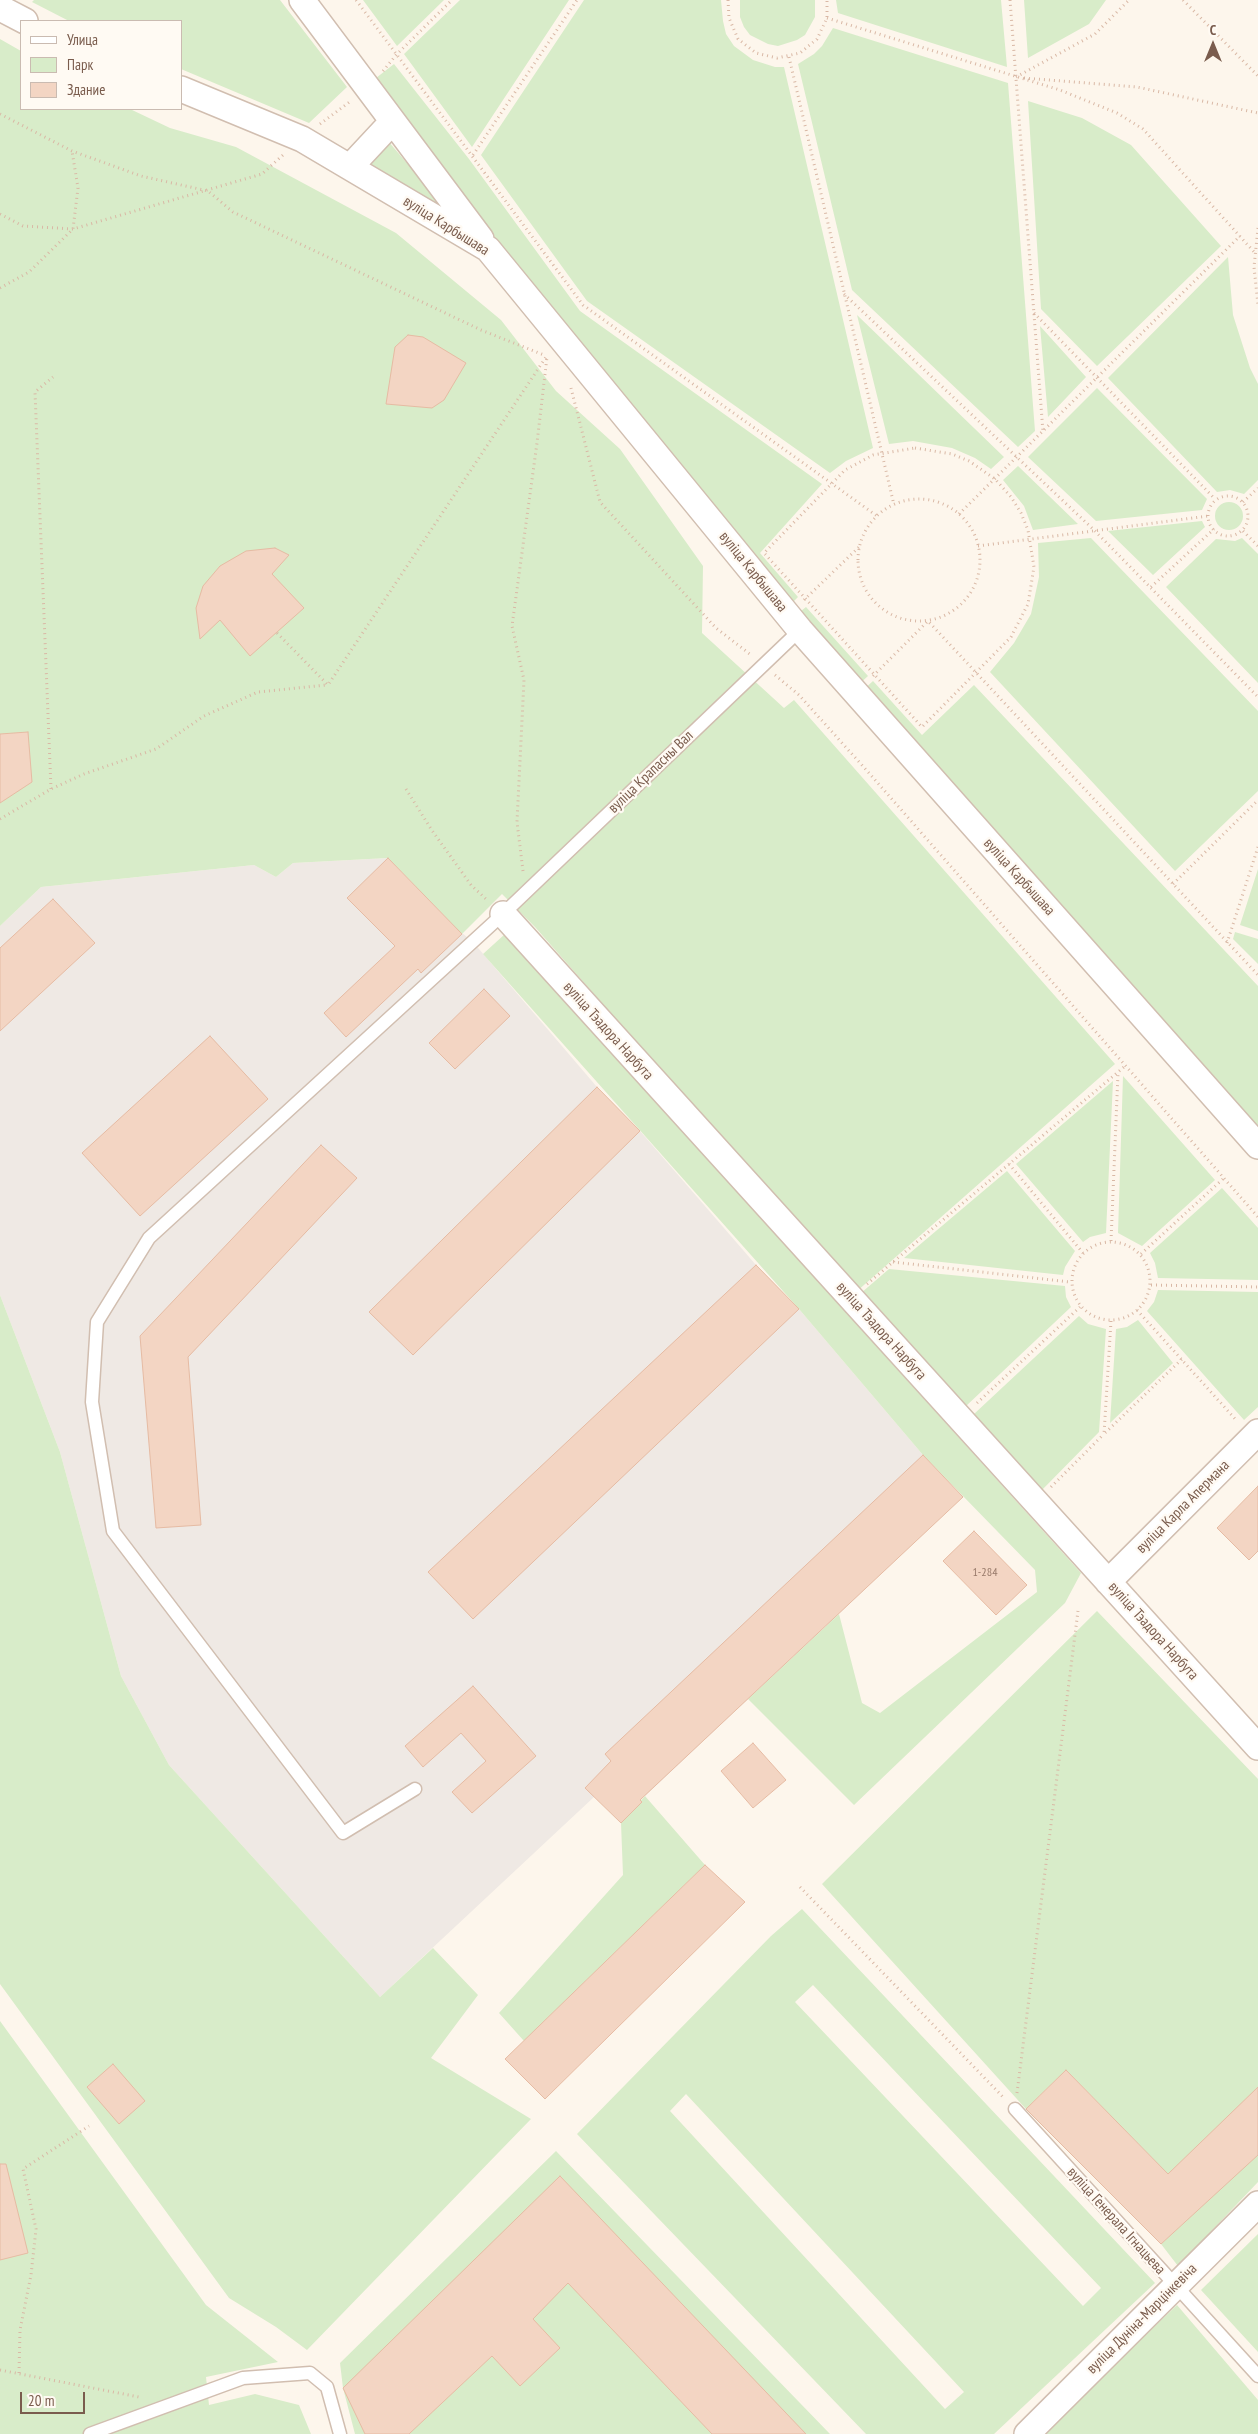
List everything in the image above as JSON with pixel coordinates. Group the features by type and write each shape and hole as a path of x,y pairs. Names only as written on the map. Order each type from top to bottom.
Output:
{"street":[{"path":"302,0 488,249"},
{"path":"0,8 23,20"},
{"name":"вуліца Карбышава","path":"182,89 302,139 488,249 793,622 1258,1146"},
{"path":"350,167 392,122"},
{"name":"вуліца Тэадора Нарбута","path":"503,914 1258,1747"},
{"name":"вуліца Карла Апермана","path":"1108,1582 1248,1427"},
{"name":"вуліца Дуніна-Марцінкевіча","path":"1027,2434 1258,2204"}],"lane":[{"name":"вуліца Крапасны Вал","path":"415,1789 343,1833 113,1532 92,1402 97,1322 149,1238 503,914 764,665 793,622"},
{"name":"вуліца Генерала Ігнацьева","path":"1015,2109 1258,2376"},
{"path":"90,2434 243,2378 310,2372 327,2387 340,2434"}],"path":[{"path":"356,0 583,305 877,516"},
{"path":"473,155 576,0"},
{"path":"728,0 729,18 738,39 756,53 766,57 789,57 800,53 817,39 827,18 827,0"},
{"path":"1010,0 1043,432"},
{"path":"1016,78 1095,34 1128,0"},
{"path":"1182,0 1258,76"},
{"path":"827,18 1016,78 1060,90 1090,101 1143,129 1255,253"},
{"path":"789,57 894,505"},
{"path":"1016,78 1137,87 1258,113"},
{"path":"0,114 72,151 141,176 208,191 233,212 481,330 547,356"},
{"path":"0,288 29,272 73,229 78,188 72,151"},
{"path":"272,152 290,161"},
{"path":"0,214 24,226 73,229 262,174 281,156"},
{"path":"1258,228 1255,253 1258,305"},
{"path":"959,514 1240,236"},
{"path":"844,294 1094,530 1258,697"},
{"path":"1034,312 1215,499"},
{"path":"540,349 552,363"},
{"path":"328,685 547,356"},
{"path":"526,892 517,822 524,680 512,626 538,443 547,356"},
{"path":"51,789 35,392 54,378"},
{"path":"569,382 600,502 716,628 799,695 1124,1067 1258,1217"},
{"path":"915,448 952,454 969,461 995,479 1011,497 1021,513 1030,538 1034,567 1028,604 1011,637 922,727 764,553 845,470 882,453 915,448"},
{"path":"1243,502 1258,488"},
{"path":"1228,495 1236,497 1243,502 1249,516 1243,531 1228,536 1221,535 1214,529 1208,516 1215,499 1228,495"},
{"path":"905,501 933,501 946,505 959,514 967,521 978,546 978,574 967,599 946,615 928,621 905,619 892,615 871,599 860,574 860,546 864,534 877,516 894,505 905,501"},
{"path":"978,546 1208,516"},
{"path":"1151,587 1214,529"},
{"path":"1243,531 1258,546"},
{"path":"793,622 792,611 860,546"},
{"path":"928,621 1258,975"},
{"path":"854,691 928,621"},
{"path":"278,633 328,685"},
{"path":"0,819 51,789 84,774 156,749 204,716 258,692 328,685"},
{"path":"406,789 431,829 472,886 503,914"},
{"path":"1172,884 1258,800"},
{"path":"1227,943 1258,847"},
{"path":"863,1286 1124,1067"},
{"path":"1111,1241 1118,1073"},
{"path":"1009,1164 1083,1252"},
{"path":"1141,1254 1224,1178"},
{"path":"1111,1241 1125,1244 1141,1254 1148,1268 1151,1285 1147,1297 1137,1310 1124,1319 1111,1321 1095,1317 1080,1308 1073,1294 1071,1282 1074,1266 1083,1252 1094,1245 1111,1241"},
{"path":"892,1262 1071,1282"},
{"path":"1151,1285 1258,1287"},
{"path":"973,1407 1080,1308"},
{"path":"1137,1310 1182,1360 1248,1427"},
{"path":"1104,1434 1111,1321"},
{"path":"1049,1489 1182,1360"},
{"path":"1015,2109 1078,1611"},
{"path":"800,1887 1015,2109"},
{"path":"19,2373 20,2330 31,2275 36,2229 23,2170 89,2126"},
{"path":"0,2370 173,2404"}],"shaded area":[{"path":"388,858 473,942 597,1087 640,1131 756,1265 799,1309 923,1455 963,1497 645,1796 624,1775 594,1797 380,1997 169,1765 121,1676 60,1452 0,1295 0,926 41,887 254,865 276,877 293,863"}],"green space":[{"path":"34,0 280,0 347,87 309,123 182,69 182,20 67,20 32,2"},
{"path":"363,0 444,0 397,46"},
{"path":"460,0 569,0 472,147 404,54"},
{"path":"584,0 721,0 726,34 734,46 753,60 775,67 784,67 873,448 846,461 830,473 587,301 481,155"},
{"path":"740,0 815,0 815,17 805,35 797,40 778,46 768,44 750,35 744,27 740,17"},
{"path":"836,0 1001,0 1007,67 838,13"},
{"path":"1024,0 1106,0 1089,24 1028,58"},
{"path":"833,28 1008,83 1035,431 1018,447 852,290 798,64 814,54 822,46"},
{"path":"0,39 20,50 20,110 132,110 170,128 236,147 396,233 501,320 556,391 620,449 703,566 702,633 784,708 794,700 1115,1064 856,1292 535,927 502,894 462,934 388,858 293,863 276,877 254,865 41,887 0,926"},
{"path":"394,64 469,159 580,311 822,484 760,553 798,597 788,607 496,246 376,78"},
{"path":"1028,101 1082,118 1131,145 1221,246 1097,366 1041,309"},
{"path":"388,141 442,204 436,211 366,166"},
{"path":"1228,257 1233,315 1250,368 1258,384 1258,480 1244,494 1230,490 1217,492 1108,378"},
{"path":"857,315 1004,457 991,469 975,458 952,448 913,441 889,444"},
{"path":"1040,326 1086,377 1048,417"},
{"path":"1097,388 1207,499 1202,510 1096,521 1028,457"},
{"path":"1018,466 1078,524 1033,530 1024,506 1003,480"},
{"path":"1229,502 1239,506 1243,516 1239,526 1229,530 1219,526 1215,516 1219,506"},
{"path":"1202,521 1205,527 1153,575 1108,531"},
{"path":"1091,538 1258,711 1258,791 1175,871 990,672 1014,643 1031,614 1039,577 1038,543"},
{"path":"1242,538 1258,554 1258,683 1166,587 1216,539 1235,541"},
{"path":"806,607 868,676 856,687 796,615"},
{"path":"873,681 922,735 974,685 1258,986 1258,1135 861,692"},
{"path":"1258,869 1258,931 1240,925"},
{"path":"1235,932 1258,939 1258,964 1233,939"},
{"path":"505,934 1081,1573 1065,1603 854,1805 748,1699 839,1614 862,1703 880,1713 1037,1592 1035,1570 923,1455 799,1309 483,954"},
{"path":"1123,1076 1215,1180 1142,1246 1118,1233"},
{"path":"1113,1081 1106,1233 1090,1237 1083,1242 1016,1164"},
{"path":"1007,1171 1075,1251 1065,1267 1063,1275 904,1258"},
{"path":"1222,1188 1258,1228 1258,1280 1158,1278 1155,1263 1150,1253"},
{"path":"889,1269 1065,1286 1066,1297 1071,1307 965,1407 861,1293"},
{"path":"1158,1290 1258,1292 1258,1407 1244,1420 1147,1311 1154,1302"},
{"path":"0,1295 60,1452 121,1676 169,1765 380,1997 433,1948 478,1995 431,2058 531,2119 307,2350 276,2327 229,2298 0,1984"},
{"path":"1079,1316 1088,1324 1106,1329 1099,1432 1041,1491 974,1414"},
{"path":"1138,1320 1173,1363 1110,1423 1116,1329 1127,1327"},
{"path":"1097,1611 1258,1779 1258,2182 1178,2266 1161,2244 1200,2207 1066,2070 1026,2109 822,1884"},
{"path":"645,1796 705,1865 524,2041 499,2013 623,1875 621,1823"},
{"path":"802,1909 1155,2283 994,2434 866,2434 577,2134 771,1936","holes":["813,1985 1101,2288 1083,2306 795,2002","686,2094 964,2392 945,2409 670,2111"]},
{"path":"0,2021 206,2305 278,2362 206,2377 209,2405 255,2394 299,2405 311,2434 0,2434"},
{"path":"556,2151 830,2434 355,2434 343,2388 340,2363"},
{"path":"1258,2234 1258,2352 1201,2290"},
{"path":"1177,2305 1258,2400 1258,2434 1041,2434"}],"building":[{"path":"408,335 423,337 466,363 444,400 432,408 386,404 395,347"},
{"path":"275,548 289,555 272,574 304,608 250,656 220,620 200,639 196,608 203,586 220,566 246,551"},
{"path":"28,732 32,782 0,803 0,734"},
{"path":"388,858 462,934 421,973 418,969 346,1037 324,1013 395,946 347,898"},
{"path":"53,899 95,943 0,1031 0,948"},
{"path":"484,989 510,1016 455,1069 429,1043"},
{"path":"210,1036 268,1099 140,1216 82,1153"},
{"path":"597,1087 640,1131 413,1355 369,1312"},
{"path":"321,1145 357,1178 188,1357 201,1525 156,1528 140,1336"},
{"path":"756,1265 799,1309 473,1619 428,1572"},
{"path":"923,1455 963,1497 640,1800 642,1802 621,1823 585,1788 611,1761 605,1754"},
{"path":"1258,1486 1258,1551 1249,1560 1217,1528"},
{"path":"974,1531 1027,1585 996,1615 943,1561"},
{"path":"473,1686 536,1756 472,1813 452,1792 486,1761 461,1733 423,1767 405,1746"},
{"path":"753,1743 786,1780 753,1808 721,1771"},
{"path":"705,1865 745,1902 545,2099 505,2059"},
{"path":"113,2064 145,2101 119,2124 87,2087"},
{"path":"1066,2070 1168,2174 1258,2087 1258,2155 1161,2244 1026,2109"},
{"path":"0,2164 6,2164 28,2253 0,2260"},
{"path":"560,2176 806,2434 712,2434 568,2283 533,2319 560,2348 520,2386 492,2356 409,2434 365,2434 343,2388"}]}
